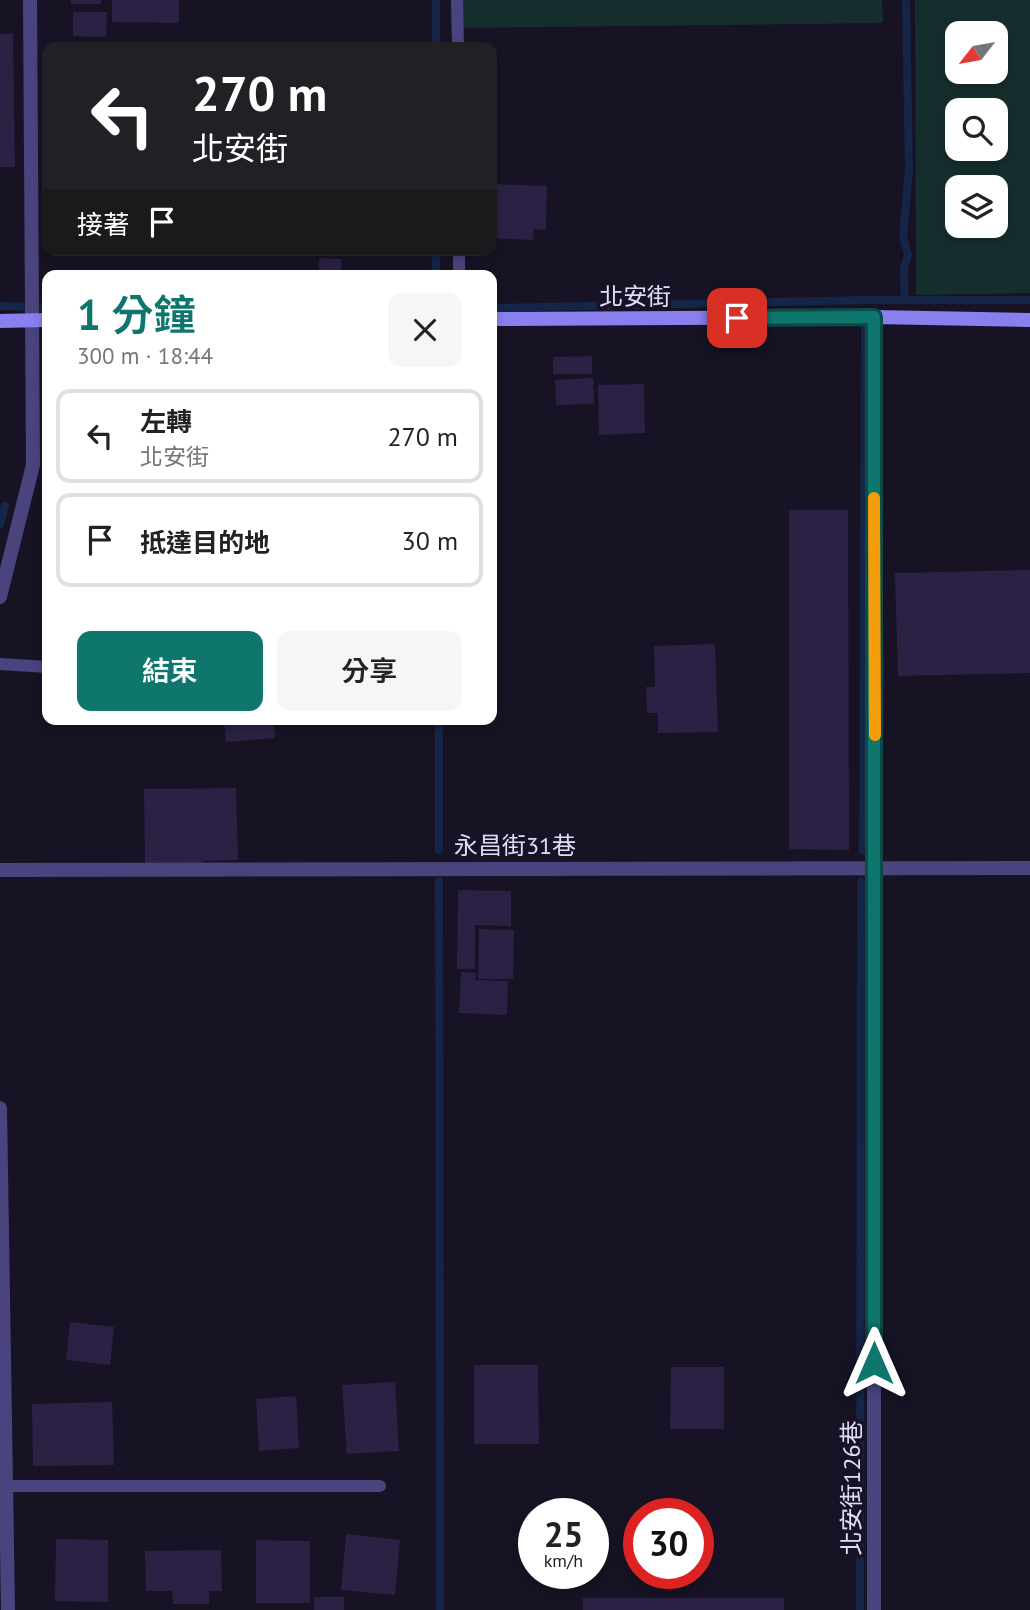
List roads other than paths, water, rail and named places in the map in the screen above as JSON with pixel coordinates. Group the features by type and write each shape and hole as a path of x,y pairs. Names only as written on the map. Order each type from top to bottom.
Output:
{"street":[{"path":"0,597 33,465 40,321 30,0"},
{"name":"北安街","path":"497,319 874,317 1030,320"},
{"name":"北安街126巷","path":"874,317 874,1610"},
{"path":"0,321 40,321"},
{"name":"永昌街31巷","path":"0,870 1030,868"},
{"path":"0,1108 8,1610"}],"lane":[{"path":"457,0 458,42"},
{"path":"0,664 42,667"},
{"path":"5,1486 380,1486"}],"waterway":[{"path":"436,0 436,42"},
{"path":"905,300 904,269 908,255 903,236 909,170 906,0"},
{"path":"436,256 436,270"},
{"path":"497,308 867,300 1030,300"},
{"path":"0,306 42,307"},
{"path":"863,851 865,329"},
{"path":"0,525 5,506"},
{"path":"439,725 439,850"},
{"path":"439,881 440,1610"},
{"path":"860,1610 861,882"}]}
